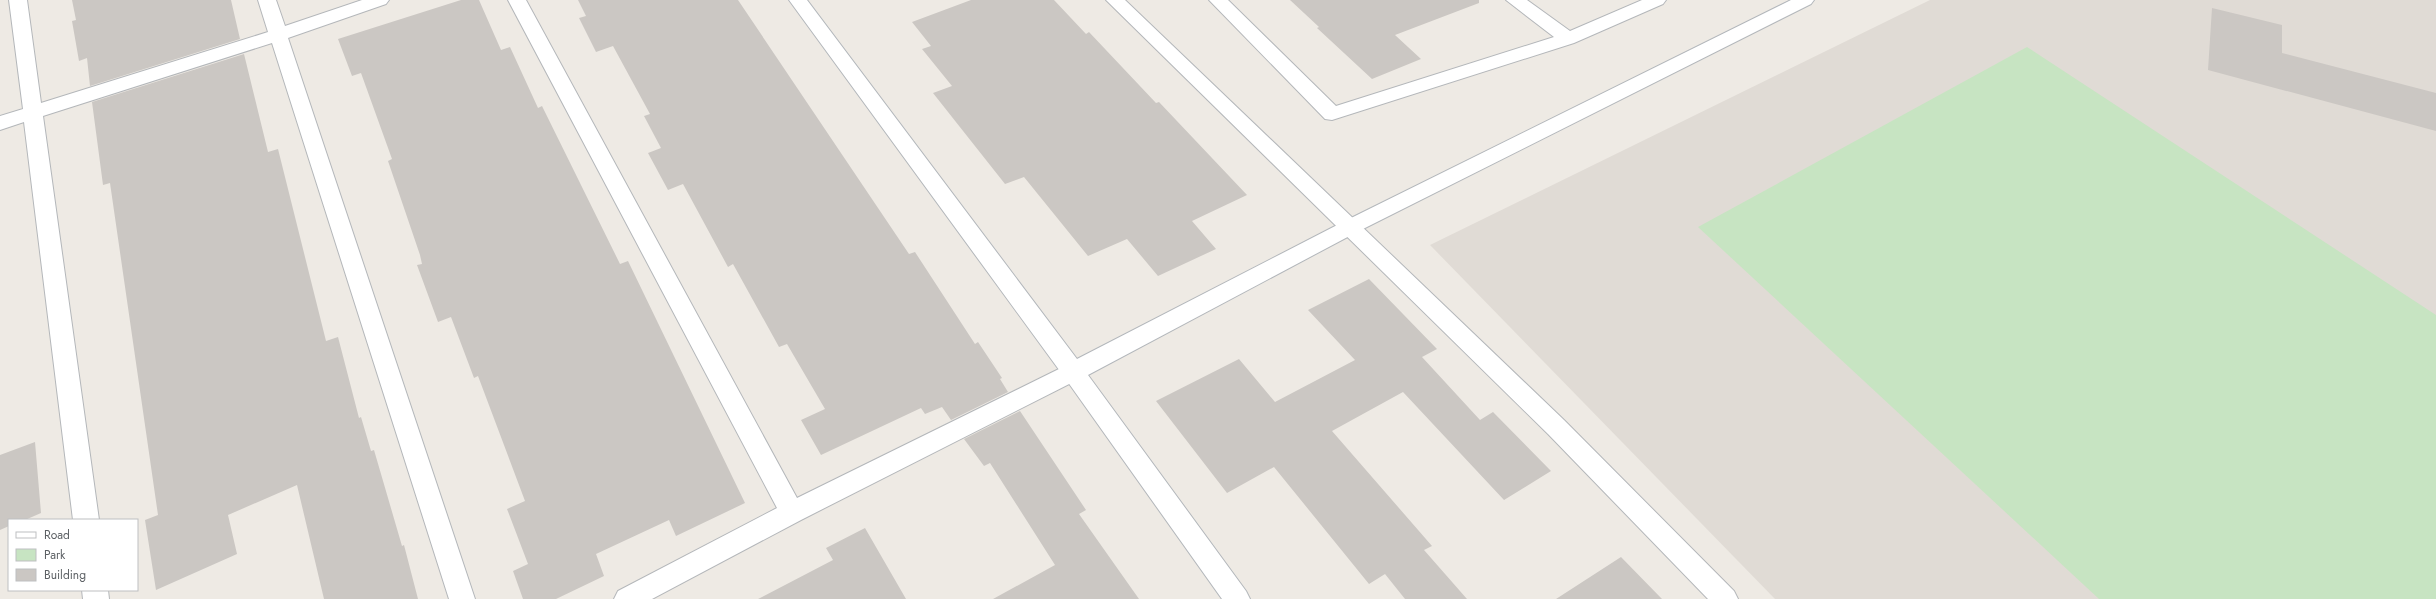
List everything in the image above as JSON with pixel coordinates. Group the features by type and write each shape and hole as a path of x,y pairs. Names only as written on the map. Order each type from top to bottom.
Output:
{"street":[{"path":"18,0 34,113 86,519"},
{"path":"266,0 462,599"},
{"path":"0,123 278,35 380,0"},
{"path":"517,0 792,512"},
{"path":"798,0 1073,372 1237,599"},
{"path":"1115,0 1556,426 1726,599"},
{"path":"1218,0 1332,114 1568,39 1657,0"},
{"path":"1515,0 1568,39"},
{"path":"627,599 792,512 1073,372 1350,227 1806,0"}],"shaded area":[{"path":"1930,0 2436,0 2436,599 1775,599 1430,245"}],"green space":[{"path":"2027,47 2436,315 2436,599 2099,599 1698,227"}],"building":[{"path":"72,0 231,0 240,39 90,86 87,58 79,61 72,21 76,20"},
{"path":"461,0 479,0 501,50 510,47 538,108 542,106 620,264 628,261 745,503 676,536 669,520 596,554 604,576 556,599 523,599 513,571 528,564 507,509 525,501 478,376 474,378 451,317 438,322 417,265 422,264 420,255 388,161 392,159 361,73 352,76 338,39"},
{"path":"578,0 738,0 909,254 915,252 975,344 978,342 1002,378 1000,379 1008,392 951,420 942,407 925,414 921,408 821,455 801,420 825,409 787,344 779,347 733,264 728,267 683,184 668,190 648,153 661,148 644,116 650,114 613,46 596,52 579,18 586,16"},
{"path":"971,0 1054,0 1086,34 1089,32 1156,103 1159,102 1247,195 1192,221 1216,249 1158,276 1127,239 1088,256 1024,177 1005,184 933,93 952,86 922,49 931,46 912,22"},
{"path":"1290,0 1479,0 1479,3 1395,35 1421,59 1372,79 1317,28 1319,27"},
{"path":"2212,8 2282,25 2282,53 2436,93 2436,131 2208,70"},
{"path":"244,54 268,152 278,149 326,341 338,337 359,418 361,417 371,451 374,450 402,546 404,545 418,599 324,599 297,485 228,515 237,554 156,590 145,520 158,515 110,183 103,185 92,102"},
{"path":"1369,279 1437,349 1422,357 1480,420 1493,412 1551,471 1504,500 1403,392 1332,431 1432,546 1424,550 1467,599 1405,599 1385,574 1369,584 1274,467 1227,493 1156,401 1239,359 1275,402 1355,360 1308,310"},
{"path":"1020,411 1086,510 1079,514 1139,599 993,599 1055,565 990,463 984,466 964,439"},
{"path":"35,442 41,513 27,519 8,519 8,526 0,530 0,455"},
{"path":"865,528 906,599 758,599 833,560 826,548"},
{"path":"1621,557 1662,599 1556,599"}]}
